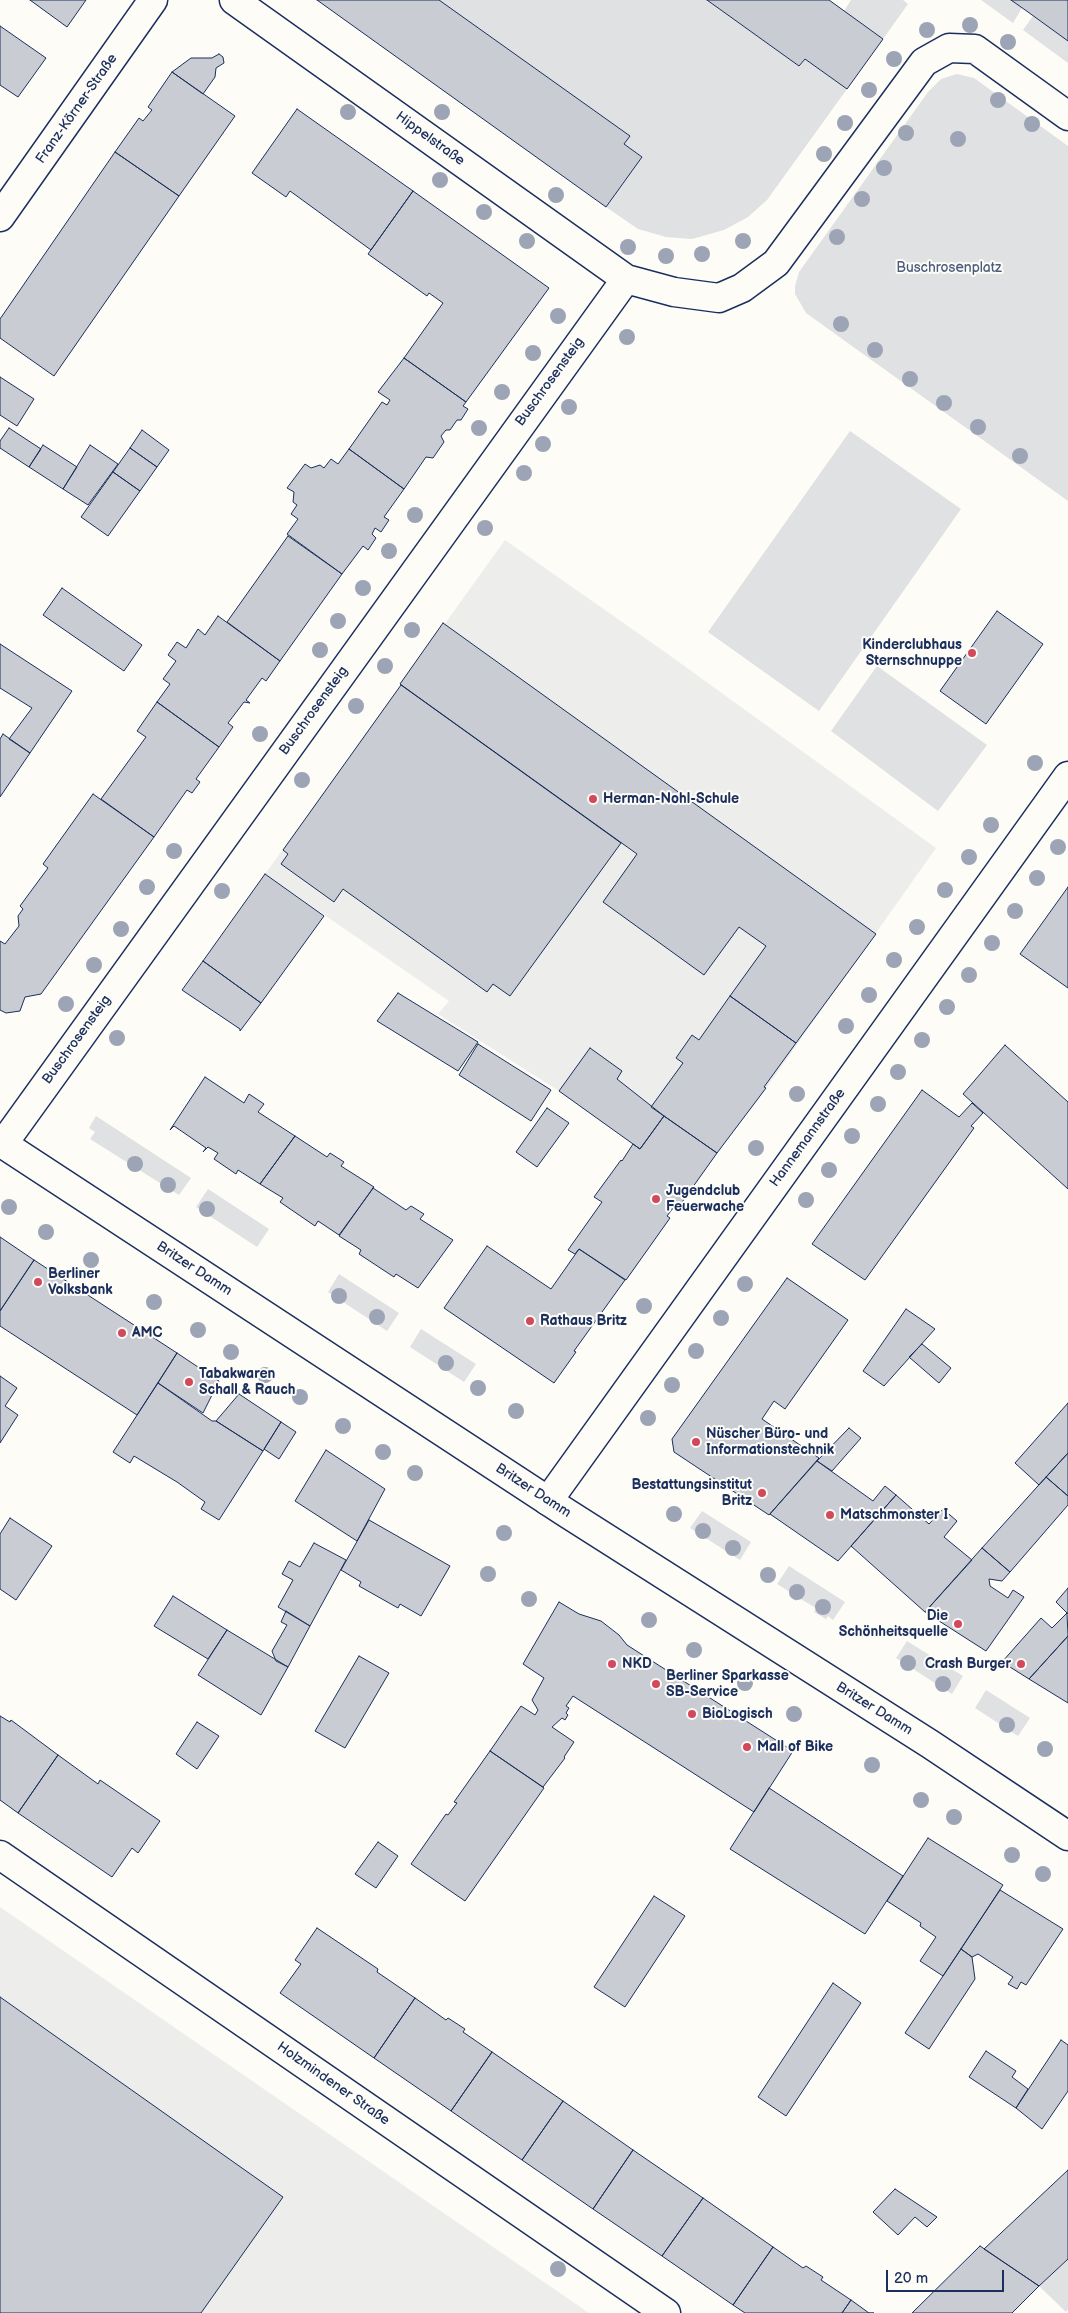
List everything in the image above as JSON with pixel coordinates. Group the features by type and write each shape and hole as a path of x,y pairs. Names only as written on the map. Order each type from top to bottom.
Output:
{"street":[{"name":"Franz-Körner-Straße","path":"0,217 153,0"},
{"name":"Hippelstraße","path":"234,0 626,278"},
{"path":"626,278 674,292 719,298 742,288 776,263 924,62 949,48 975,49 1068,116"},
{"name":"Buschrosensteig","path":"1,1143 626,278"},
{"name":"Hannemannstraße","path":"548,1501 1068,776"},
{"name":"Britzer Damm","path":"1,1143 548,1501 922,1739 1068,1836"},
{"name":"Holzmindener Straße","path":"0,1855 666,2313"}],"shaded area":[{"name":"Herman-Nohl-Schule","path":"505,540 665,652 936,848 750,1111 640,1149 559,1091 438,1014 449,1001 265,874"},
{"path":"0,1907 403,2185 589,2313 0,2313"}],"green space":[{"path":"439,0 707,0 799,66 805,59 847,89 767,200 748,217 724,230 692,239 666,237 638,229 606,207 642,157 624,144 629,136"},
{"path":"851,0 903,0 908,4 883,39 844,11"},
{"path":"981,0 1011,0 1022,8 1013,23"},
{"path":"1033,16 1068,41 1068,63 1023,30"},
{"name":"Buschrosenplatz","path":"957,74 974,78 1068,146 1068,501 806,313 795,294 799,272 928,92 941,79"},
{"path":"850,431 961,509 819,711 708,632"},
{"path":"877,666 987,745 938,811 831,731"},
{"path":"96,1116 191,1178 179,1195 90,1139 95,1132 89,1128"},
{"path":"208,1189 269,1229 257,1247 196,1207"},
{"path":"339,1274 399,1313 387,1331 328,1292"},
{"path":"421,1329 476,1364 464,1382 410,1347"},
{"path":"702,1511 751,1542 740,1560 690,1528"},
{"path":"789,1566 845,1602 833,1620 828,1616 826,1619 814,1612 816,1608 799,1598 796,1601 789,1596 790,1592 777,1584"},
{"path":"907,1641 963,1676 952,1694 896,1658"},
{"path":"986,1690 1030,1718 1018,1736 975,1708"},
{"path":"1068,2259 1068,2309 1066,2312 1039,2286"}],"building":[{"path":"30,0 86,0 67,27"},
{"path":"317,0 439,0 630,136 624,144 642,157 606,207"},
{"path":"707,0 829,0 883,39 847,89 805,59 799,66"},
{"path":"1011,0 1068,0 1068,41 1028,12"},
{"path":"0,26 46,58 18,97 0,85"},
{"path":"219,54 223,57 224,63 216,68 215,77 203,94 172,72 191,58 212,58"},
{"path":"172,72 235,116 179,196 115,152 139,118 143,121 152,110 148,107"},
{"path":"297,109 413,191 371,250 290,191 286,197 252,173"},
{"path":"115,152 179,196 54,376 0,338 0,319"},
{"path":"413,191 549,288 466,402 404,358 443,303 429,293 427,296 368,254"},
{"path":"404,358 466,402 463,406 468,409 461,420 457,420 450,430 446,430 441,436 444,442 433,458 426,457 404,489 349,449 382,402 387,405 390,400 378,392"},
{"path":"0,377 34,399 17,426 0,415"},
{"path":"9,428 41,449 29,467 0,448 0,441"},
{"path":"142,430 169,450 157,467 130,448"},
{"path":"43,445 77,467 63,489 29,467"},
{"path":"90,445 118,464 88,505 63,489"},
{"path":"130,448 157,467 140,491 113,472"},
{"path":"349,449 404,489 384,517 389,520 381,532 375,528 372,534 376,538 368,550 363,546 342,574 287,534 298,519 291,514 297,505 293,502 294,492 287,488 305,464 311,468 320,465 324,468 331,459 338,464"},
{"path":"113,472 140,491 108,536 81,517"},
{"path":"288,536 342,574 280,661 227,622"},
{"path":"62,588 142,645 124,671 43,615"},
{"path":"997,611 1043,644 986,724 940,691"},
{"path":"218,616 280,661 266,681 262,678 246,700 250,703 244,702 228,723 233,727 219,747 157,702 170,684 163,679 176,661 168,655 177,642 186,648 198,629 205,635"},
{"path":"443,623 876,934 796,1043 730,996 766,946 739,927 704,975 603,902 637,854 400,684"},
{"path":"0,644 72,691 30,753 9,739 32,708 0,688"},
{"path":"401,685 621,843 510,996 493,984 487,992 343,889 334,902 281,864 288,854 283,850"},
{"path":"157,702 219,747 196,779 200,782 192,793 187,790 154,837 101,799 146,737 137,731"},
{"path":"3,734 30,753 0,797 0,739"},
{"path":"93,794 154,837 41,994 25,997 20,1011 6,1013 0,1010 0,941 5,944 19,926 18,916 23,909 20,906 48,868 43,864"},
{"path":"265,874 324,916 261,1003 203,961"},
{"path":"1068,887 1068,988 1020,954"},
{"path":"203,961 261,1003 240,1031 240,1029 182,990"},
{"path":"398,993 478,1042 458,1071 377,1021"},
{"path":"730,996 796,1043 764,1087 766,1088 717,1153 651,1107 683,1063 676,1058 692,1035 699,1040"},
{"path":"478,1044 551,1090 531,1121 459,1075"},
{"path":"1005,1045 1068,1102 1068,1189 963,1094"},
{"path":"590,1048 622,1071 617,1079 664,1116 640,1149 559,1091"},
{"path":"205,1077 244,1103 249,1094 264,1104 258,1112 295,1136 260,1184 238,1170 236,1174 214,1159 218,1153 208,1147 203,1152 206,1148 174,1126 170,1130"},
{"path":"922,1090 959,1117 972,1103 983,1113 971,1126 974,1128 865,1280 812,1244"},
{"path":"547,1108 569,1123 537,1167 516,1152"},
{"path":"664,1116 717,1153 680,1205 677,1203 667,1216 670,1218 626,1280 579,1249 575,1254 568,1250 602,1202 594,1197 633,1144 640,1149"},
{"path":"295,1136 327,1157 330,1153 344,1162 341,1166 374,1187 339,1235 318,1221 315,1226 280,1202 283,1198 260,1184"},
{"path":"373,1188 406,1210 411,1206 424,1214 420,1219 453,1240 418,1288 396,1274 394,1277 359,1254 361,1250 339,1236"},
{"path":"0,1237 34,1260 0,1311"},
{"name":"Rathaus Britz","path":"487,1246 551,1289 579,1249 625,1280 574,1351 576,1352 554,1383 444,1308"},
{"path":"34,1260 177,1353 137,1415 0,1326 0,1311"},
{"path":"787,1278 848,1320 785,1409 774,1401 762,1419 819,1458 769,1515 674,1452 672,1439"},
{"path":"906,1309 935,1329 884,1386 863,1371"},
{"path":"922,1344 951,1368 939,1383 909,1357"},
{"name":"Tabakwaren Schall & Rauch","path":"177,1353 219,1381 203,1413 158,1383"},
{"path":"0,1376 17,1388 5,1406 18,1415 0,1443"},
{"path":"158,1383 212,1421 216,1421 263,1451 219,1520 201,1509 205,1502 177,1482 134,1456 130,1463 113,1452"},
{"path":"239,1394 281,1422 263,1451 216,1421"},
{"path":"1068,1403 1068,1453 1039,1485 1015,1463"},
{"path":"281,1422 296,1432 279,1459 264,1449"},
{"path":"849,1428 861,1438 832,1471 817,1461"},
{"path":"326,1450 385,1489 357,1541 295,1501"},
{"path":"1068,1453 1068,1496 1046,1477"},
{"path":"817,1461 873,1501 885,1486 896,1495 838,1561 770,1514"},
{"path":"1046,1477 1068,1496 1068,1505 1010,1572 982,1548"},
{"path":"896,1495 929,1524 943,1509 957,1521 944,1537 972,1560 925,1612 851,1546"},
{"path":"10,1518 52,1546 16,1600 0,1589 0,1534"},
{"path":"369,1520 450,1566 421,1616 400,1604 398,1608 359,1586 361,1582 341,1570"},
{"path":"314,1543 346,1560 310,1626 278,1607 293,1580 282,1574 289,1561 300,1567"},
{"path":"982,1548 1010,1572 1002,1581 989,1579 990,1586 1008,1598 1013,1590 1024,1597 986,1651 925,1612"},
{"path":"1068,1588 1068,1614 1056,1602"},
{"path":"173,1596 227,1630 208,1659 154,1626"},
{"path":"559,1602 579,1614 601,1621 619,1635 627,1645 793,1751 754,1812 573,1696 566,1706 569,1708 565,1720 562,1718 552,1727 574,1742 565,1758 543,1787 490,1751 521,1706 535,1715 538,1710 532,1700 544,1678 523,1664"},
{"path":"286,1611 310,1626 288,1667 276,1661 272,1651 287,1625 281,1622"},
{"path":"1067,1613 1068,1636 1029,1679 1002,1662 1041,1618 1052,1628"},
{"path":"227,1630 288,1667 261,1715 198,1675"},
{"path":"1068,1636 1068,1703 1029,1679"},
{"path":"359,1656 389,1673 345,1748 315,1731"},
{"path":"0,1716 10,1722 11,1720 58,1755 18,1813 0,1800"},
{"path":"197,1722 219,1736 197,1769 176,1754"},
{"path":"490,1751 544,1788 465,1901 411,1864 446,1814 448,1815 457,1803 454,1802"},
{"path":"58,1755 98,1784 100,1780 160,1821 138,1853 132,1848 112,1877 18,1813"},
{"path":"769,1788 903,1876 865,1934 730,1849"},
{"path":"928,1838 1003,1885 943,1976 920,1961 936,1937 920,1926 921,1923 887,1901"},
{"path":"378,1842 398,1856 376,1888 355,1874"},
{"path":"1000,1890 1063,1929 1026,1985 1021,1982 1017,1989 1008,1984 1013,1977 978,1954 972,1957 961,1949"},
{"path":"654,1896 685,1916 625,2007 594,1987"},
{"path":"317,1928 378,1969 377,1972 415,1998 374,2058 280,1993 301,1964 295,1960"},
{"path":"961,1949 972,1957 975,1979 929,2049 905,2033"},
{"path":"833,1983 861,2003 786,2116 758,2097"},
{"path":"0,1997 283,2197 201,2313 0,2313"},
{"path":"415,1998 446,2020 448,2018 465,2029 463,2032 492,2052 451,2111 374,2058"},
{"path":"1061,2040 1068,2045 1068,2091 1042,2129 1016,2108"},
{"path":"986,2051 1016,2071 1012,2077 1028,2089 1016,2108 969,2077"},
{"path":"492,2052 563,2101 522,2160 451,2111"},
{"path":"563,2101 633,2150 593,2209 522,2160"},
{"path":"633,2150 703,2198 662,2256 593,2209"},
{"path":"1068,2170 1068,2259 1039,2286 984,2249"},
{"path":"895,2189 937,2217 927,2227 915,2217 898,2235 873,2212"},
{"path":"703,2198 773,2247 733,2305 662,2256"},
{"path":"980,2246 1039,2286 1012,2313 912,2313"},
{"path":"773,2247 803,2268 806,2266 823,2277 821,2280 851,2300 842,2313 745,2313 733,2305"},
{"path":"851,2300 869,2313 842,2313"}],"place":[{"name":"Kinderclubhaus Sternschnuppe","path":"972,653"},
{"name":"Herman-Nohl-Schule","path":"593,799"},
{"name":"Jugendclub Feuerwache","path":"656,1199"},
{"name":"Berliner Volksbank","path":"38,1282"},
{"name":"Rathaus Britz","path":"530,1321"},
{"name":"AMC","path":"122,1333"},
{"name":"Tabakwaren Schall & Rauch","path":"189,1382"},
{"name":"Nüscher Büro- und Informationstechnik","path":"696,1442"},
{"name":"Bestattungsinstitut Britz","path":"762,1493"},
{"name":"Matschmonster I","path":"830,1515"},
{"name":"Die Schönheitsquelle","path":"958,1624"},
{"name":"NKD","path":"612,1664"},
{"name":"Crash Burger","path":"1021,1664"},
{"name":"Berliner Sparkasse SB-Service","path":"656,1684"},
{"name":"BioLogisch","path":"692,1714"},
{"name":"Mall of Bike","path":"747,1747"}]}
